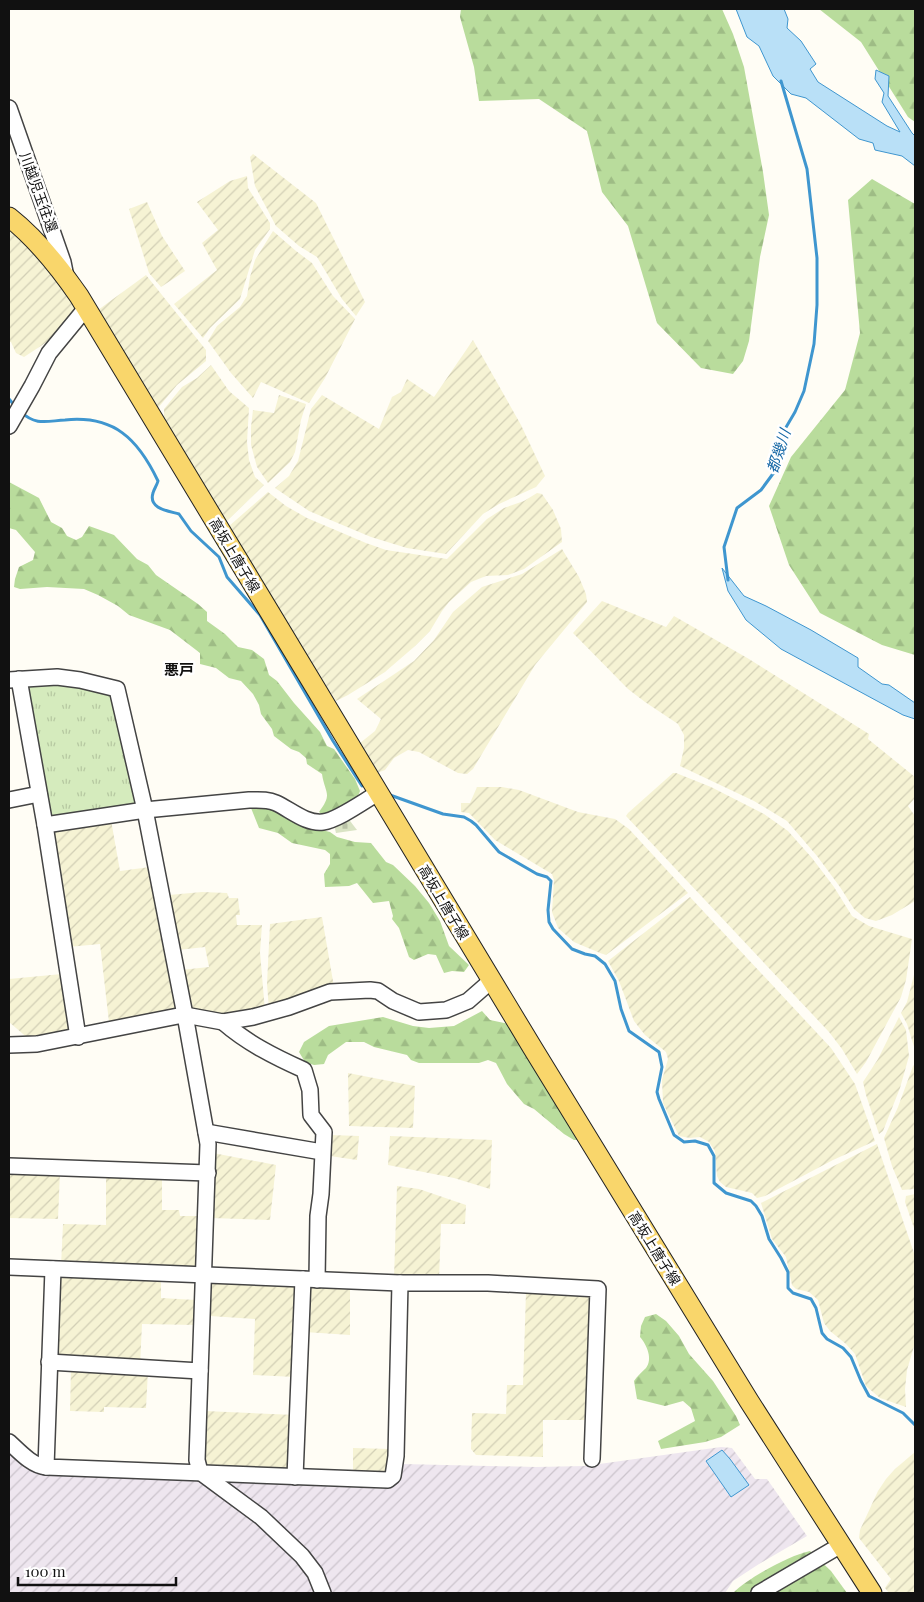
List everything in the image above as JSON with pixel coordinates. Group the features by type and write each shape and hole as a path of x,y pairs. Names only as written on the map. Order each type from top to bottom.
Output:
{"main road":[{"name":"高坂上唐子線","path":"9,218 53,261 86,308 378,793 744,1393 872,1593"}],"street":[{"name":"川越児玉往還","path":"9,108 63,262 66,277"},
{"path":"9,426 50,353 86,308"},
{"path":"78,1037 40,794 14,680 57,677 80,680 117,689 145,810 206,1132 208,1173 197,1460 200,1472 261,1517 302,1556 315,1573 323,1593"},
{"path":"45,825 145,810 249,800 265,800 276,803 310,821 322,822 333,819 378,793"},
{"path":"9,800 40,794"},
{"path":"9,1045 37,1044 185,1015 223,1022 289,1008 330,992 354,990 378,991 393,1001 419,1012 446,1010 468,1001 492,980"},
{"path":"223,1022 236,1034 257,1047 304,1070 310,1090 311,1115 324,1132 310,1279 295,1476"},
{"path":"206,1132 322,1152"},
{"path":"9,1166 208,1173"},
{"path":"9,1267 400,1283 488,1283 598,1289 592,1459"},
{"path":"46,1467 53,1269"},
{"path":"9,1442 40,1467 388,1480 393,1476 396,1456 400,1283"},
{"path":"49,1362 200,1371"},
{"path":"760,1593 841,1545"}],"shaded area":[{"path":"253,154 316,203 365,302 356,316 342,299 317,257 299,246 276,226 255,186 250,157"},
{"path":"247,176 248,188 270,223 270,229 255,250 240,299 210,328 203,338 174,304 217,270 202,243 218,230 197,202 230,181"},
{"path":"147,202 162,236 185,271 161,287 149,273 129,209"},
{"path":"9,230 39,257 78,310 56,336 24,357 16,353 11,342 9,342"},
{"path":"273,231 312,263 333,296 355,319 325,378 309,403 261,382 253,398 231,373 208,341 217,326 240,307 247,296 255,260"},
{"path":"146,275 206,350 206,361 177,385 158,408 98,310"},
{"path":"473,340 521,425 545,476 536,487 499,504 483,514 446,554 407,548 371,537 309,511 275,488 289,476 298,461 311,409 322,395 379,429 392,397 401,392 407,379 434,397"},
{"path":"211,365 229,391 249,408 247,442 249,460 255,477 264,485 226,522 164,420 164,409 182,387 197,378"},
{"path":"279,395 306,404 295,452 290,462 268,483 257,467 251,445 253,410 274,413"},
{"path":"268,492 286,506 307,518 366,543 386,550 447,559 487,519 504,508 524,501 537,493 542,494 553,510 561,529 562,542 524,569 508,575 486,576 471,582 449,602 430,631 415,646 385,672 336,701 228,527"},
{"path":"562,549 579,577 587,602 535,665 473,769 467,774 458,773 419,752 408,750 394,758 385,770 377,773 360,743 375,731 381,719 357,699 414,661 434,640 453,612 482,587 522,574"},
{"path":"602,601 666,627 674,616 749,659 869,734 868,739 915,777 915,798 908,806 915,816 915,901 892,915 876,921 865,918 854,909 817,856 787,821 754,801 680,766 684,748 684,735 678,724 628,689 573,633"},
{"path":"673,773 711,787 764,814 788,831 812,858 834,887 852,916 869,926 912,939 906,980 901,997 866,1062 857,1074 829,1032 626,816"},
{"path":"477,787 502,787 519,790 578,812 615,819 629,829 688,893 606,955 574,942 558,928 552,912 554,880 552,874 495,840 469,813 461,812 461,803 470,803"},
{"path":"111,820 120,871 150,867 178,1010 109,1022 100,944 68,947 53,828"},
{"path":"202,892 227,893 229,898 238,898 240,915 236,915 237,925 262,925 260,952 265,1011 225,1016 190,1010 181,970 209,967 205,947 178,950 169,895"},
{"path":"690,897 831,1048 855,1084 875,1141 833,1160 765,1196 757,1198 752,1193 726,1187 720,1182 717,1176 715,1151 709,1142 700,1137 679,1136 663,1103 662,1080 668,1059 666,1052 645,1035 634,1021 619,981 608,961"},
{"path":"322,917 334,987 269,1009 267,984 270,924"},
{"path":"915,971 915,1050 907,1024 901,1013 907,1002"},
{"path":"62,974 72,1032 30,1040 9,1022 9,979"},
{"path":"899,1017 906,1030 909,1056 900,1088 883,1131 879,1134 863,1082 878,1059"},
{"path":"915,1064 915,1189 902,1190 892,1166 884,1138"},
{"path":"348,1073 415,1086 413,1128 349,1126"},
{"path":"330,1135 359,1136 357,1160 330,1156"},
{"path":"390,1136 492,1140 490,1189 454,1178 388,1165"},
{"path":"877,1144 915,1256 915,1343 907,1370 906,1407 880,1398 866,1386 855,1354 824,1323 818,1300 809,1292 796,1289 792,1285 786,1257 772,1239 761,1203"},
{"path":"213,1153 276,1165 270,1220 211,1218"},
{"path":"9,1170 60,1172 58,1219 9,1218"},
{"path":"106,1175 162,1176 162,1210 179,1210 180,1216 200,1216 198,1270 61,1266 63,1224 106,1225"},
{"path":"397,1186 419,1189 466,1205 465,1224 441,1224 439,1280 394,1278"},
{"path":"915,1194 915,1231 905,1202 906,1196"},
{"path":"59,1274 161,1279 161,1298 196,1300 195,1325 142,1324 140,1366 55,1361"},
{"path":"212,1280 299,1284 295,1377 253,1375 255,1319 210,1316"},
{"path":"310,1285 350,1286 350,1335 305,1332"},
{"path":"526,1292 590,1294 593,1297 589,1420 543,1420 543,1457 476,1455 471,1449 472,1413 506,1414 507,1385 523,1385"},
{"path":"71,1367 148,1371 146,1408 104,1407 104,1412 70,1411"},
{"path":"205,1411 295,1415 290,1472 209,1469 204,1463"},
{"path":"721,1447 732,1448 755,1479 767,1479 807,1536 733,1581 725,1593 329,1593 271,1519 225,1481 388,1489 394,1485 402,1464 536,1467 585,1466"},
{"path":"353,1448 391,1449 390,1474 353,1474"},
{"path":"9,1449 31,1468 199,1478 243,1509 270,1534 307,1572 315,1593 9,1593"},
{"path":"915,1452 915,1593 889,1593 885,1588 891,1579 859,1538 860,1530 878,1491 886,1479"}],"green space":[{"path":"461,9 722,9 744,67 769,215 760,257 749,341 743,361 733,374 701,368 657,323 628,226 602,192 587,131 539,99 479,101 474,67 460,17"},
{"path":"819,9 915,9 915,122 908,117 861,42"},
{"path":"872,179 915,204 915,655 882,645 820,613 789,565 769,506 791,457 845,390 860,333 848,200"},
{"path":"9,482 39,498 51,522 62,528 67,536 76,540 82,537 89,526 114,535 137,559 148,565 156,575 207,612 207,621 225,634 238,647 252,650 264,659 269,675 277,681 320,732 327,746 334,749 355,779 360,791 358,796 345,807 324,816 319,812 327,797 322,774 307,764 306,758 299,752 291,749 274,736 272,729 261,714 253,694 241,681 229,678 216,668 200,664 200,653 170,630 129,615 118,606 84,589 47,587 20,589 14,587 19,567 33,560 35,552 16,530 9,528"},
{"path":"71,684 109,693 113,699 138,807 51,821 25,685"},
{"path":"253,804 273,807 314,828 330,832 337,837 355,842 371,843 386,862 393,865 415,886 429,903 440,921 449,946 469,965 464,972 452,971 444,973 436,955 428,954 414,960 409,957 399,928 392,919 389,901 373,903 357,883 349,886 325,887 324,874 330,864 330,854 325,850 292,843 278,833 259,828 251,808"},
{"path":"347,817 357,830 336,833 337,821"},
{"path":"482,1011 490,1020 509,1024 580,1140 574,1140 564,1134 534,1109 524,1104 507,1084 496,1063 488,1060 479,1063 419,1063 411,1060 407,1055 374,1047 364,1042 346,1042 328,1055 324,1064 314,1065 305,1062 299,1052 304,1042 329,1026 383,1017 413,1026 429,1028 454,1026"},
{"path":"656,1314 666,1321 679,1336 689,1354 713,1381 740,1425 721,1437 705,1442 661,1449 658,1441 695,1421 691,1408 683,1401 665,1406 637,1399 634,1381 646,1368 649,1360 647,1348 640,1337 641,1326 645,1317"},
{"path":"810,1551 831,1571 847,1593 733,1593 770,1568 792,1557"}],"water":[{"path":"736,9 784,9 788,19 787,28 801,41 816,64 810,69 818,82 887,126 900,132 882,102 884,93 875,79 876,70 889,76 888,96 915,136 915,166 902,156 875,150 873,143 859,139 806,98 791,94 773,76 759,46 747,37"},
{"path":"722,568 744,596 811,630 858,658 858,667 882,684 889,685 915,703 915,719 903,715 781,649 746,620 728,591"},
{"path":"722,1450 749,1485 731,1497 706,1461"}],"waterway":[{"name":"都幾川","path":"728,580 724,547 737,508 761,490 775,471 785,429 804,391 814,344 817,305 817,258 807,169 781,81"},
{"path":"9,399 15,406"},
{"path":"21,412 32,419 42,422 82,419 97,422 111,426 133,442 142,453 158,481 152,498 154,503 160,508 179,514 191,531 219,557 227,577 260,615 333,741 362,786"},
{"path":"390,795 443,814 464,817 476,825 499,852 537,874 547,877 551,881 548,910 549,922 553,929 572,949 595,956 605,964 615,981 621,1009 629,1031 659,1052 662,1067 657,1092 674,1135 684,1142 695,1141 708,1145 714,1156 714,1183 726,1193 751,1201 756,1206 762,1216 769,1239 788,1272 788,1288 793,1293 811,1299 816,1308 822,1333 827,1339 843,1348 851,1357 869,1396 903,1413 915,1425"}],"district":[{"name":"悪戸","path":"179,669"}]}
